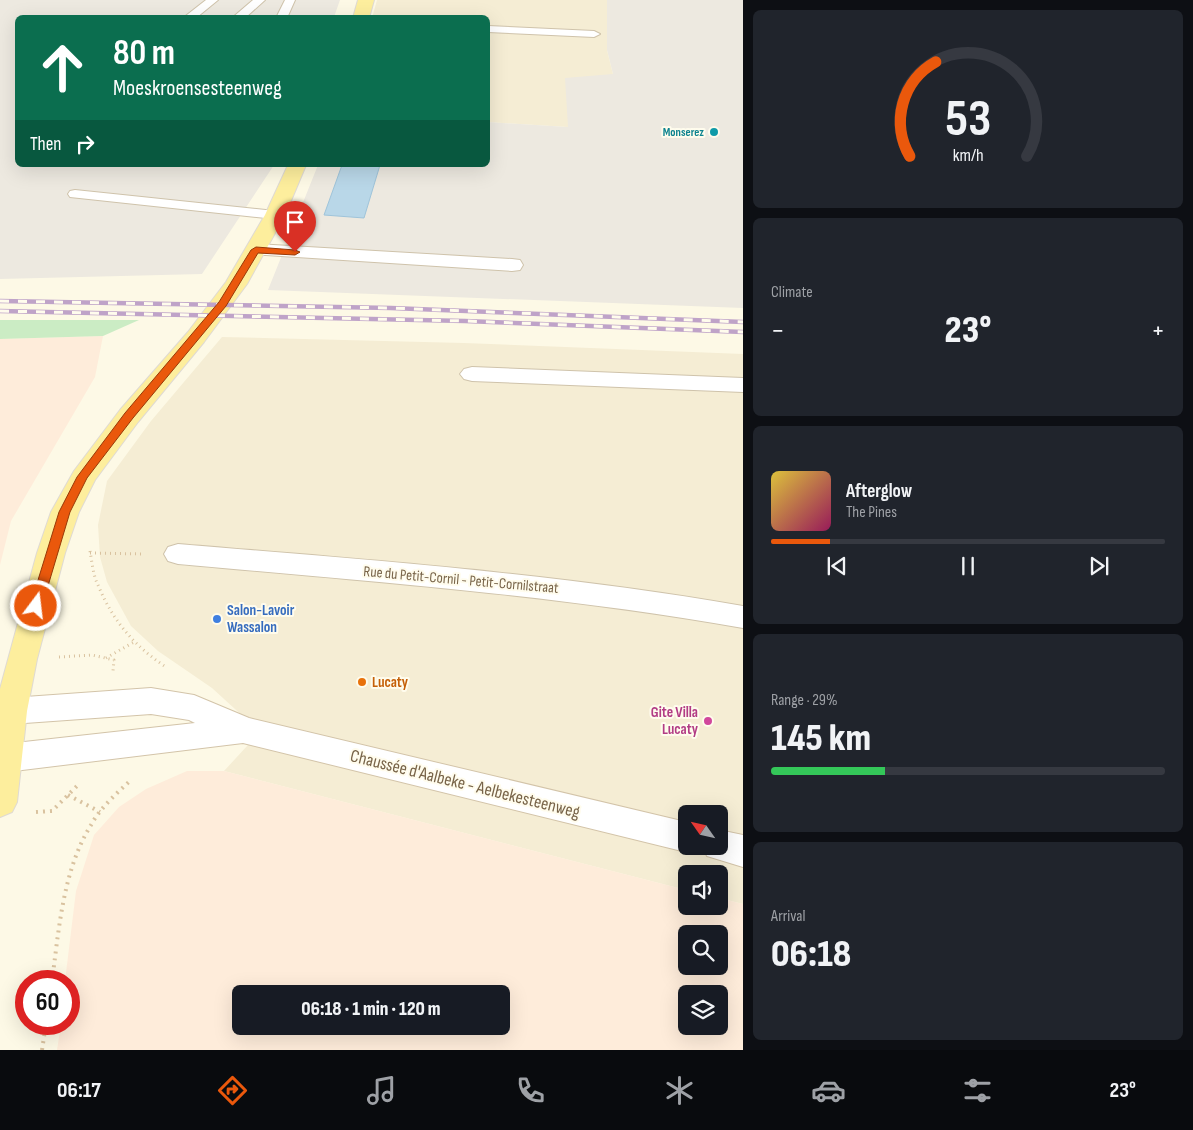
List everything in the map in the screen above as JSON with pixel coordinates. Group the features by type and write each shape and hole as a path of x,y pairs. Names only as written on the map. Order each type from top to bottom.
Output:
{"main road":[{"path":"362,15 366,0"},
{"path":"0,802 11,711 22,659 51,553 65,512 83,477 129,416 214,314 236,284 275,215 296,167"}],"street":[{"path":"256,250 512,265"},
{"path":"472,374 743,385"},
{"name":"Rue du Petit-Cornil - Petit-Cornilstraat","path":"178,554 536,586 672,603 743,617"},
{"name":"Chaussée d'Aalbeke - Aelbekesteenweg","path":"11,711 151,701 194,708 243,730 678,835"},
{"name":"Chaussée d'Aalbeke - Aelbekesteenweg","path":"6,758 159,742 243,730"},
{"path":"728,847 743,851"}],"lane":[{"path":"192,15 212,0"},
{"path":"241,15 260,0"},
{"path":"282,15 290,0"},
{"path":"490,29 594,34"},
{"path":"75,194 275,215"}],"path":[{"path":"90,554 178,554"},
{"path":"105,658 134,642"},
{"path":"68,795 100,812"},
{"path":"42,1050 44,1035"}],"shaded area":[{"path":"0,0 340,0 335,15 15,15 15,167 273,167 202,274 0,279"},
{"path":"377,0 607,0 607,50 613,74 568,127 490,122 490,15 373,15"},
{"path":"607,0 743,0 743,308 268,290 317,167 490,167 490,122 568,127 565,78 613,74 607,50"},
{"path":"103,336 95,377 11,521 0,565 0,339"},
{"path":"222,337 464,343 743,354 743,904 728,900 728,865 678,865 678,888 224,771 260,732 212,688 158,651 131,626 107,582 100,557 98,525 107,481 151,421"},
{"path":"187,771 224,771 678,888 678,915 728,915 728,900 743,904 743,1050 57,1050 59,1035 80,1035 80,970 66,970 76,891 94,835 119,807 146,789"}],"green space":[{"path":"0,320 139,320 103,336 0,339"}],"water":[{"path":"341,167 379,167 364,218 324,215"}],"railway":[{"path":"0,301 391,308 743,322"},
{"path":"0,311 465,321 743,332"}],"place":[{"name":"Monserez","path":"714,132"},
{"name":"Salon-Lavoir Wassalon","path":"217,619"},
{"name":"Lucaty","path":"362,682"},
{"name":"Gite Villa Lucaty","path":"708,721"}],"route":[{"path":"36,606 65,512 83,477 129,416 222,304 256,250 295,252"}]}
